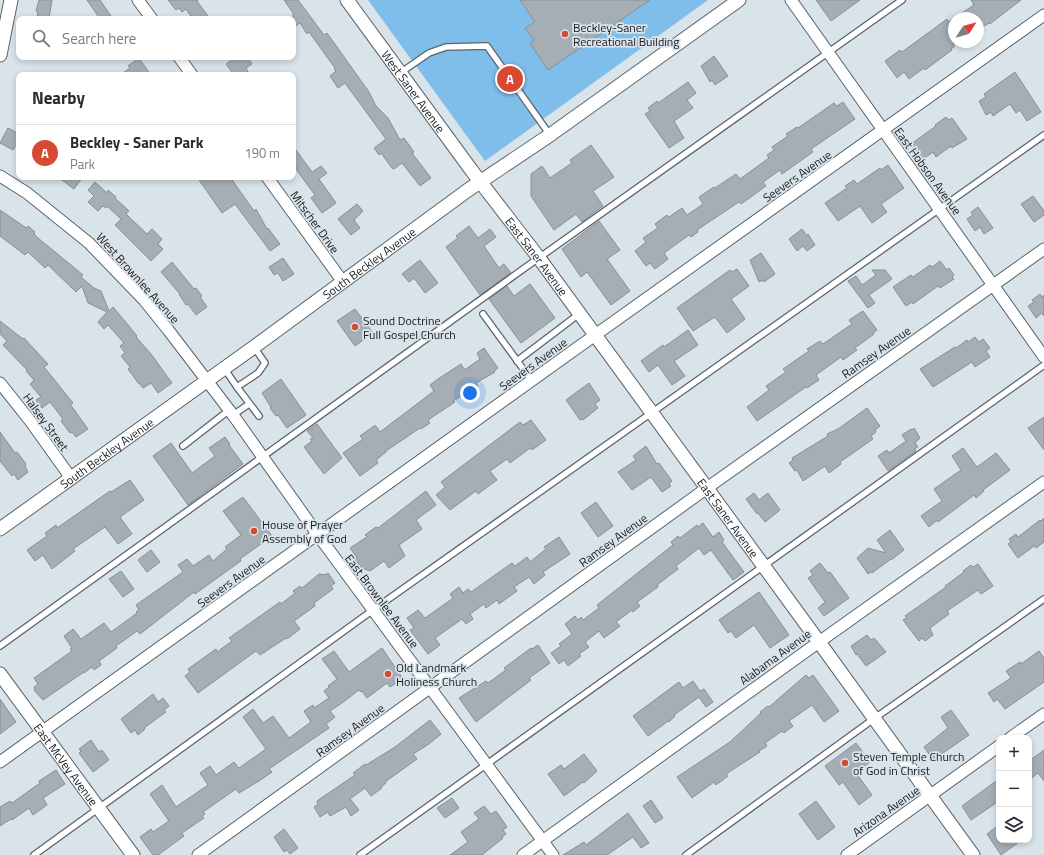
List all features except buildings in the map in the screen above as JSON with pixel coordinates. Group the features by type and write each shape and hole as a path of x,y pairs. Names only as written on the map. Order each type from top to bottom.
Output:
{"street":[{"path":"1,50 11,0"},
{"path":"138,0 150,16"},
{"name":"West Saner Avenue","path":"347,0 481,182"},
{"name":"South Beckley Avenue","path":"0,529 481,182 550,135 740,0"},
{"name":"East Hobson Avenue","path":"791,0 1044,357"},
{"name":"Seevers Avenue","path":"0,762 1044,16"},
{"path":"181,60 190,72"},
{"name":"West Brownlee Avenue","path":"0,176 26,193 89,243 144,300 206,381"},
{"name":"Mitscher Drive","path":"269,180 343,282"},
{"name":"East Saner Avenue","path":"481,182 539,258 973,855"},
{"name":"Ramsey Avenue","path":"198,855 707,488 1044,249"},
{"name":"East Brownlee Avenue","path":"206,381 231,413 318,535 553,855"},
{"name":"Halsey Street","path":"0,383 31,422 71,478"},
{"name":"Alabama Avenue","path":"523,855 1044,482"},
{"name":"East McVey Avenue","path":"0,674 133,855"},
{"path":"1014,735 1044,714"},
{"name":"Arizona Avenue","path":"847,855 996,748"}],"lane":[{"path":"0,646 539,258 902,0"},
{"path":"400,73 429,53 446,46 487,46 550,135"},
{"path":"34,855 373,610 1044,135"},
{"path":"483,314 532,381"},
{"path":"517,361 579,314"},
{"path":"237,387 258,372 265,363 254,347"},
{"path":"360,855 1044,365"},
{"path":"224,368 259,416"},
{"path":"183,446 231,413 249,404"},
{"path":"686,855 874,718 1044,599"}],"shaded area":[{"path":"368,0 708,0 485,161"}],"place":[{"name":"Beckley-Saner Recreational Building","path":"565,34"},
{"name":"Beckley - Saner Park","path":"510,79"},
{"name":"Sound Doctrine Full Gospel Church","path":"355,327"},
{"name":"House of Prayer Assembly of God","path":"254,531"},
{"name":"Old Landmark Holiness Church","path":"388,674"},
{"name":"Steven Temple Church of God in Christ","path":"845,763"}]}
